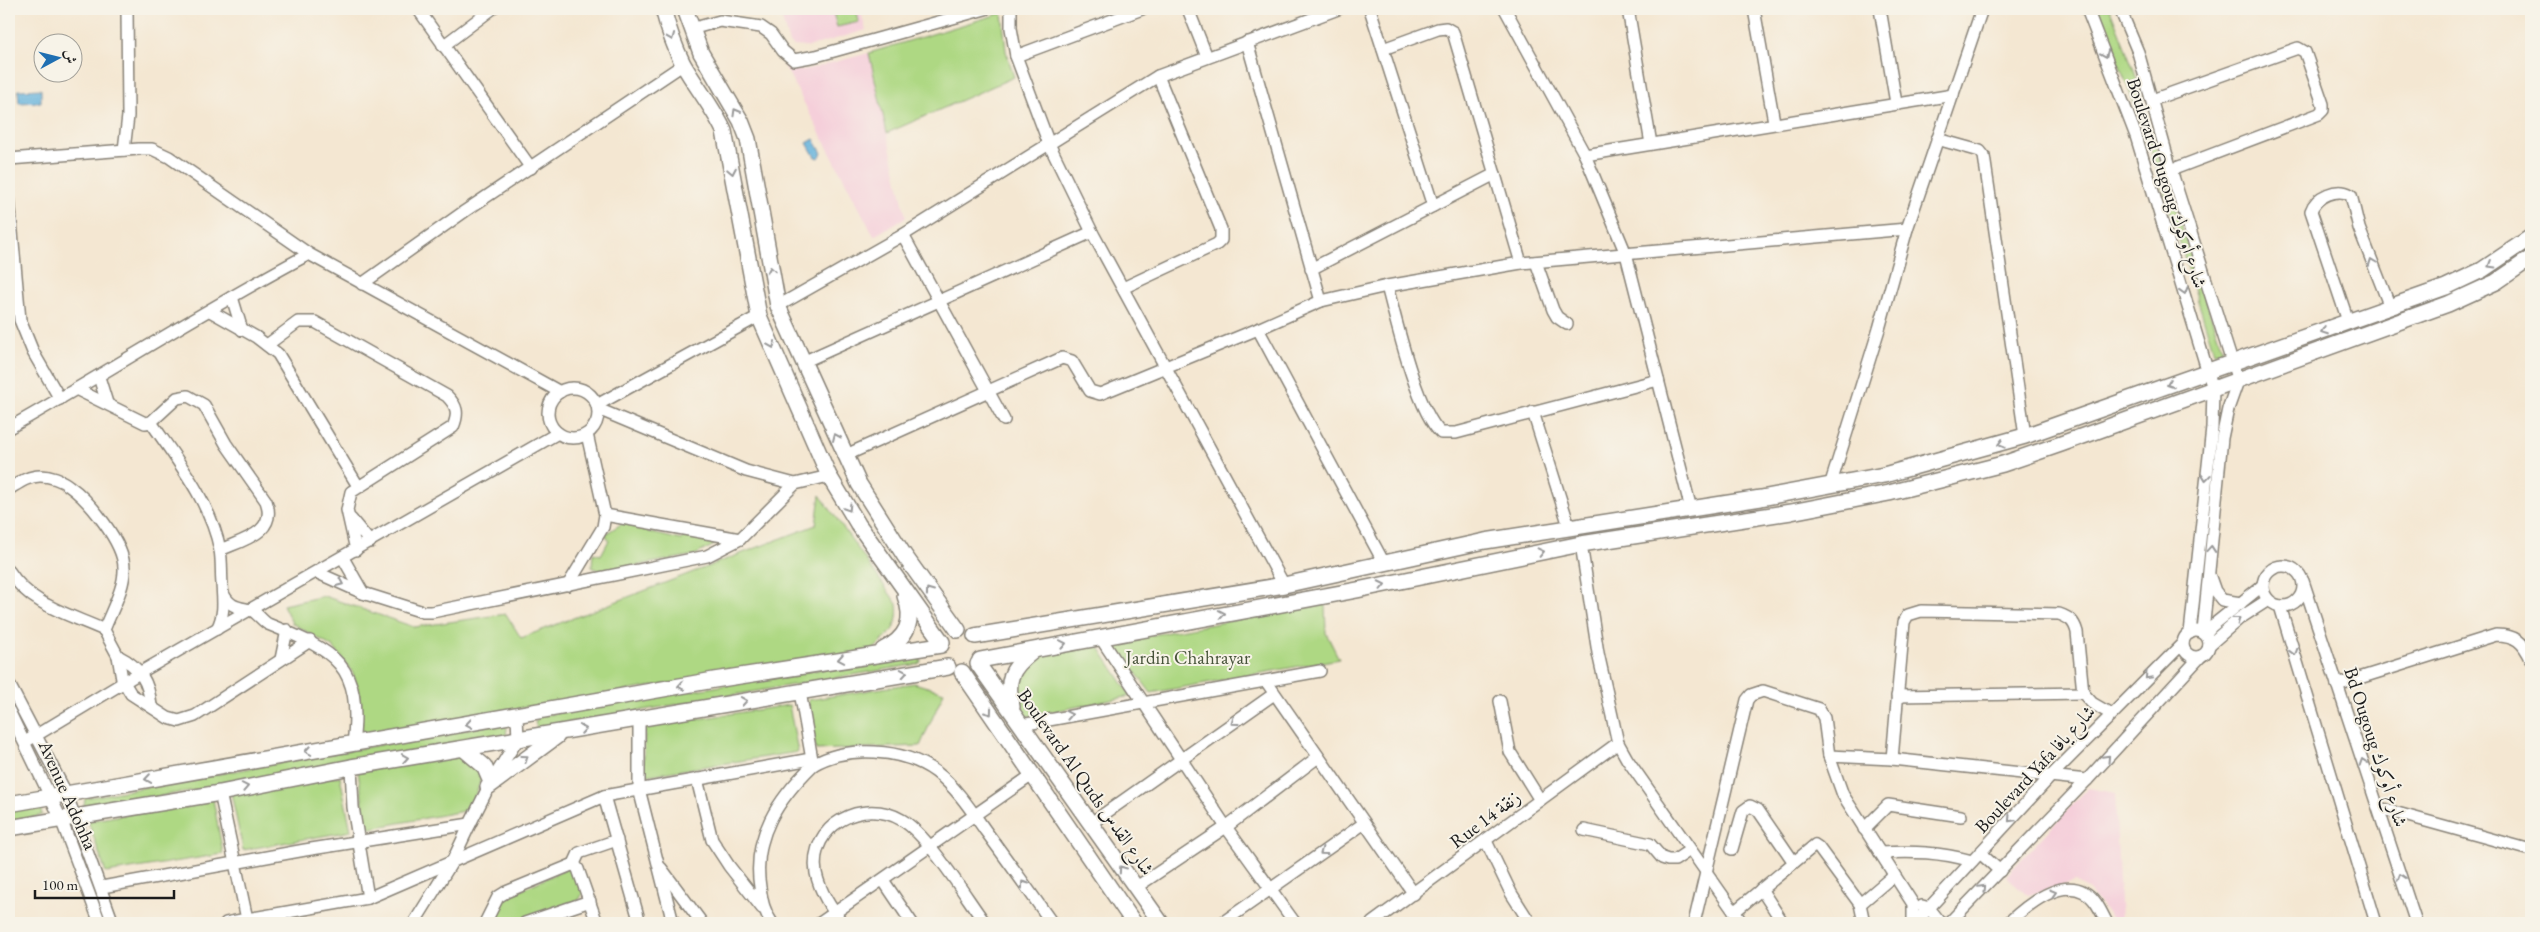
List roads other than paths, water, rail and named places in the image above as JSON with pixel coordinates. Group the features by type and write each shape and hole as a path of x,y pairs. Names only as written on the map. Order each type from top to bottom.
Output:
{"main road":[{"path":"663,9 670,35 684,64 710,104 724,131 760,316 829,476 858,524 900,581 942,644 942,657 955,669"},
{"path":"685,9 701,53 741,121 748,139 778,306 844,456 877,516 958,630"},
{"path":"975,636 1284,585 1484,541 1830,486 1919,466 2025,436 2390,307 2482,270 2531,237"},
{"path":"9,828 220,792 351,767 800,692 972,668 979,662 1100,637 1357,590 1581,544 1791,512 1889,493 2020,458 2103,430 2448,304 2496,282 2531,258"},
{"path":"877,654 895,644 908,628 910,609 900,581"},
{"path":"9,804 517,717 714,680 942,644 949,634 958,630 964,630 975,636 981,645 979,662"},
{"path":"1012,711 1008,686 1012,673 1019,662 1033,651"},
{"name":"Boulevard Al Quds شارع القدس","path":"979,662 1090,824 1161,923"},
{"name":"Boulevard Al Quds شارع القدس","path":"955,669 1032,775 1134,923"},
{"path":"464,749 484,766 490,785 564,732"}],"street":[{"path":"124,150 128,116 127,9"},
{"path":"418,9 531,168"},
{"path":"443,46 492,9"},
{"path":"691,29 720,21 761,27 771,34 783,51 794,60 816,56 985,9"},
{"path":"1012,9 1011,28 1016,56 1049,144 1092,232 1284,585"},
{"path":"1016,56 1142,9"},
{"path":"1188,9 1207,57"},
{"path":"778,306 903,235 1158,76 1338,9"},
{"path":"1370,9 1433,206"},
{"path":"1505,9 1584,155 1626,254 1691,509"},
{"path":"1628,9 1651,144"},
{"path":"1754,9 1774,122"},
{"path":"1880,9 1896,103"},
{"path":"1830,486 1879,330 1907,229 1982,9"},
{"name":"Boulevard Ougoug شارع أوكوك","path":"2087,9 2136,136 2213,389 2212,428 2186,638"},
{"name":"Boulevard Ougoug شارع أوكوك","path":"2120,9 2138,52 2172,170 2234,362 2238,380"},
{"path":"1383,49 1438,29 1446,28 1453,32 1521,263"},
{"path":"1246,42 1321,301"},
{"path":"2152,100 2298,48 2305,52 2322,104 2323,110 2319,114 2172,170"},
{"path":"362,284 465,211 684,64"},
{"path":"1123,288 1217,244 1222,236 1158,76"},
{"path":"1584,155 1774,122 1953,95"},
{"path":"1937,139 1980,151 1984,156 2025,436"},
{"path":"9,159 152,149 169,157 309,254 560,392"},
{"path":"1311,268 1495,174"},
{"path":"2348,321 2311,211 2317,200 2327,194 2346,192 2351,195 2359,228 2390,307"},
{"path":"9,198 20,320 33,352 60,399"},
{"path":"844,456 1062,358 1072,361 1090,392 1096,394 1258,329 1321,301 1387,286 1521,263 1702,249 1907,229"},
{"path":"803,362 1092,232"},
{"path":"903,235 1004,420"},
{"path":"9,428 78,390 232,297 309,254"},
{"path":"1536,262 1553,310 1557,317 1567,324"},
{"path":"1387,286 1406,354 1427,414 1433,426 1441,433 1456,433 1658,380"},
{"path":"232,297 242,330"},
{"path":"210,310 268,345 285,364 358,486"},
{"path":"597,407 760,316"},
{"path":"268,345 298,322 315,322 447,396 455,404 457,418 453,427 358,486 348,497 348,510 356,550"},
{"path":"1258,329 1384,563"},
{"path":"99,377 107,403"},
{"path":"1950,923 2087,780 2201,656 2206,637 2209,575 2222,438 2228,409 2238,380"},
{"path":"597,407 595,425 586,434 570,438 558,433 549,420 550,404 560,392 576,388 590,395 597,407 746,471 795,484 829,476"},
{"path":"78,390 107,403 137,420 151,422 173,454 209,517 220,550 224,608 217,629"},
{"path":"151,422 178,398 188,396 204,405 226,444 266,501 269,515 264,527 220,550"},
{"path":"1533,412 1569,526"},
{"path":"30,739 141,672 343,558 558,433"},
{"path":"568,585 603,527 605,515 586,434"},
{"path":"9,489 28,478 41,476 63,482 78,493 117,544 124,561 123,580 104,630"},
{"path":"318,572 363,593 423,612 694,560 719,551 740,539 795,484"},
{"path":"605,515 740,539"},
{"path":"350,518 370,542"},
{"path":"1581,544 1598,653 1618,743 1626,759 1742,923"},
{"path":"343,558 363,593"},
{"path":"2283,565 2296,570 2303,581 2302,594 2298,600 2286,606 2280,606 2268,600 2263,586 2266,575 2271,570 2283,565"},
{"path":"9,571 34,599 52,609 104,630 118,656 124,684 140,702 151,706 168,718 185,720 228,696 310,641"},
{"path":"2209,575 2215,591 2222,600 2241,604"},
{"name":"Bd Ougoug شارع أوكوك","path":"2303,581 2416,923"},
{"path":"2206,637 2263,586"},
{"path":"222,593 234,607 252,610 267,624 310,641 336,659 351,682 356,714 353,744"},
{"path":"2201,656 2195,657 2188,653 2186,638 2206,637 2268,600"},
{"path":"2280,606 2376,923"},
{"path":"1892,759 1904,622 1908,615 1921,610 2059,614 2069,618 2074,623 2077,632 2083,693 2092,702 2111,714"},
{"path":"281,659 286,630"},
{"path":"2337,685 2496,635 2508,635 2517,638 2524,645 2531,660"},
{"path":"1100,637 1226,827 1295,923"},
{"name":"Boulevard Yafa شارع يافا","path":"1914,923 2052,775 2186,638"},
{"path":"118,656 130,662 141,672 149,690 151,706"},
{"path":"1021,725 1144,701 1320,671"},
{"path":"1266,681 1363,824 1414,894"},
{"path":"9,684 30,739 66,793 77,816 113,923"},
{"path":"1694,923 1747,700 1751,695 1763,691 1819,709 1824,718 1829,756 1836,782 1913,904 1914,923"},
{"path":"763,910 757,871 763,835 777,806 812,762 800,692"},
{"path":"1897,696 2083,693"},
{"path":"1090,824 1274,694"},
{"path":"1500,701 1510,752 1540,800"},
{"name":"Avenue Adohha","path":"9,710 30,739 100,923"},
{"path":"414,923 452,862 490,785 518,739 517,717"},
{"path":"639,719 639,789 673,923"},
{"name":"Rue 14 زنقة","path":"1380,921 1618,743"},
{"path":"226,923 247,919 278,919 368,898 604,796 862,752 905,757 921,763 945,779 975,816 1052,923"},
{"path":"1829,756 1892,759 2087,780"},
{"path":"1135,888 1226,827 1318,757"},
{"path":"351,767 353,807 368,898"},
{"path":"820,923 1032,775"},
{"path":"697,779 712,840 772,923"},
{"path":"220,792 233,863 247,919"},
{"path":"604,796 640,923"},
{"path":"1864,829 1888,805 1961,816"},
{"path":"1732,849 1743,811 1750,806 1758,810 1793,861"},
{"path":"2379,808 2531,850"},
{"path":"842,923 834,913 822,890 816,863 824,837 843,817 868,811 893,816 913,828 985,923"},
{"path":"102,887 358,841 470,824"},
{"path":"1222,923 1363,824"},
{"path":"1584,830 1650,844 1662,858 1668,860 1675,860 1690,850"},
{"path":"485,923 498,897 574,864 578,853 617,840"},
{"path":"1486,841 1510,893 1530,923"},
{"path":"1734,912 1812,846 1818,847 1860,904 1864,918 1862,923"},
{"path":"1880,853 1923,851 1950,855 1972,862"},
{"path":"1980,852 2000,870"},
{"path":"657,863 702,923"},
{"path":"574,864 578,869 597,923"},
{"path":"1860,904 1894,875"},
{"path":"883,880 912,923"},
{"path":"1761,889 1783,923"},
{"path":"2012,922 2042,896 2071,889 2084,892 2095,902 2107,923"},
{"path":"525,923 590,901"},
{"path":"1913,904 1929,908 1941,923"}],"water":[{"path":"41,89 41,102 19,103 18,90"},
{"path":"814,139 822,153 819,158 815,157 807,143"}],"park label":[{"name":"Jardin Chahrayar","path":"1188,657"}]}
